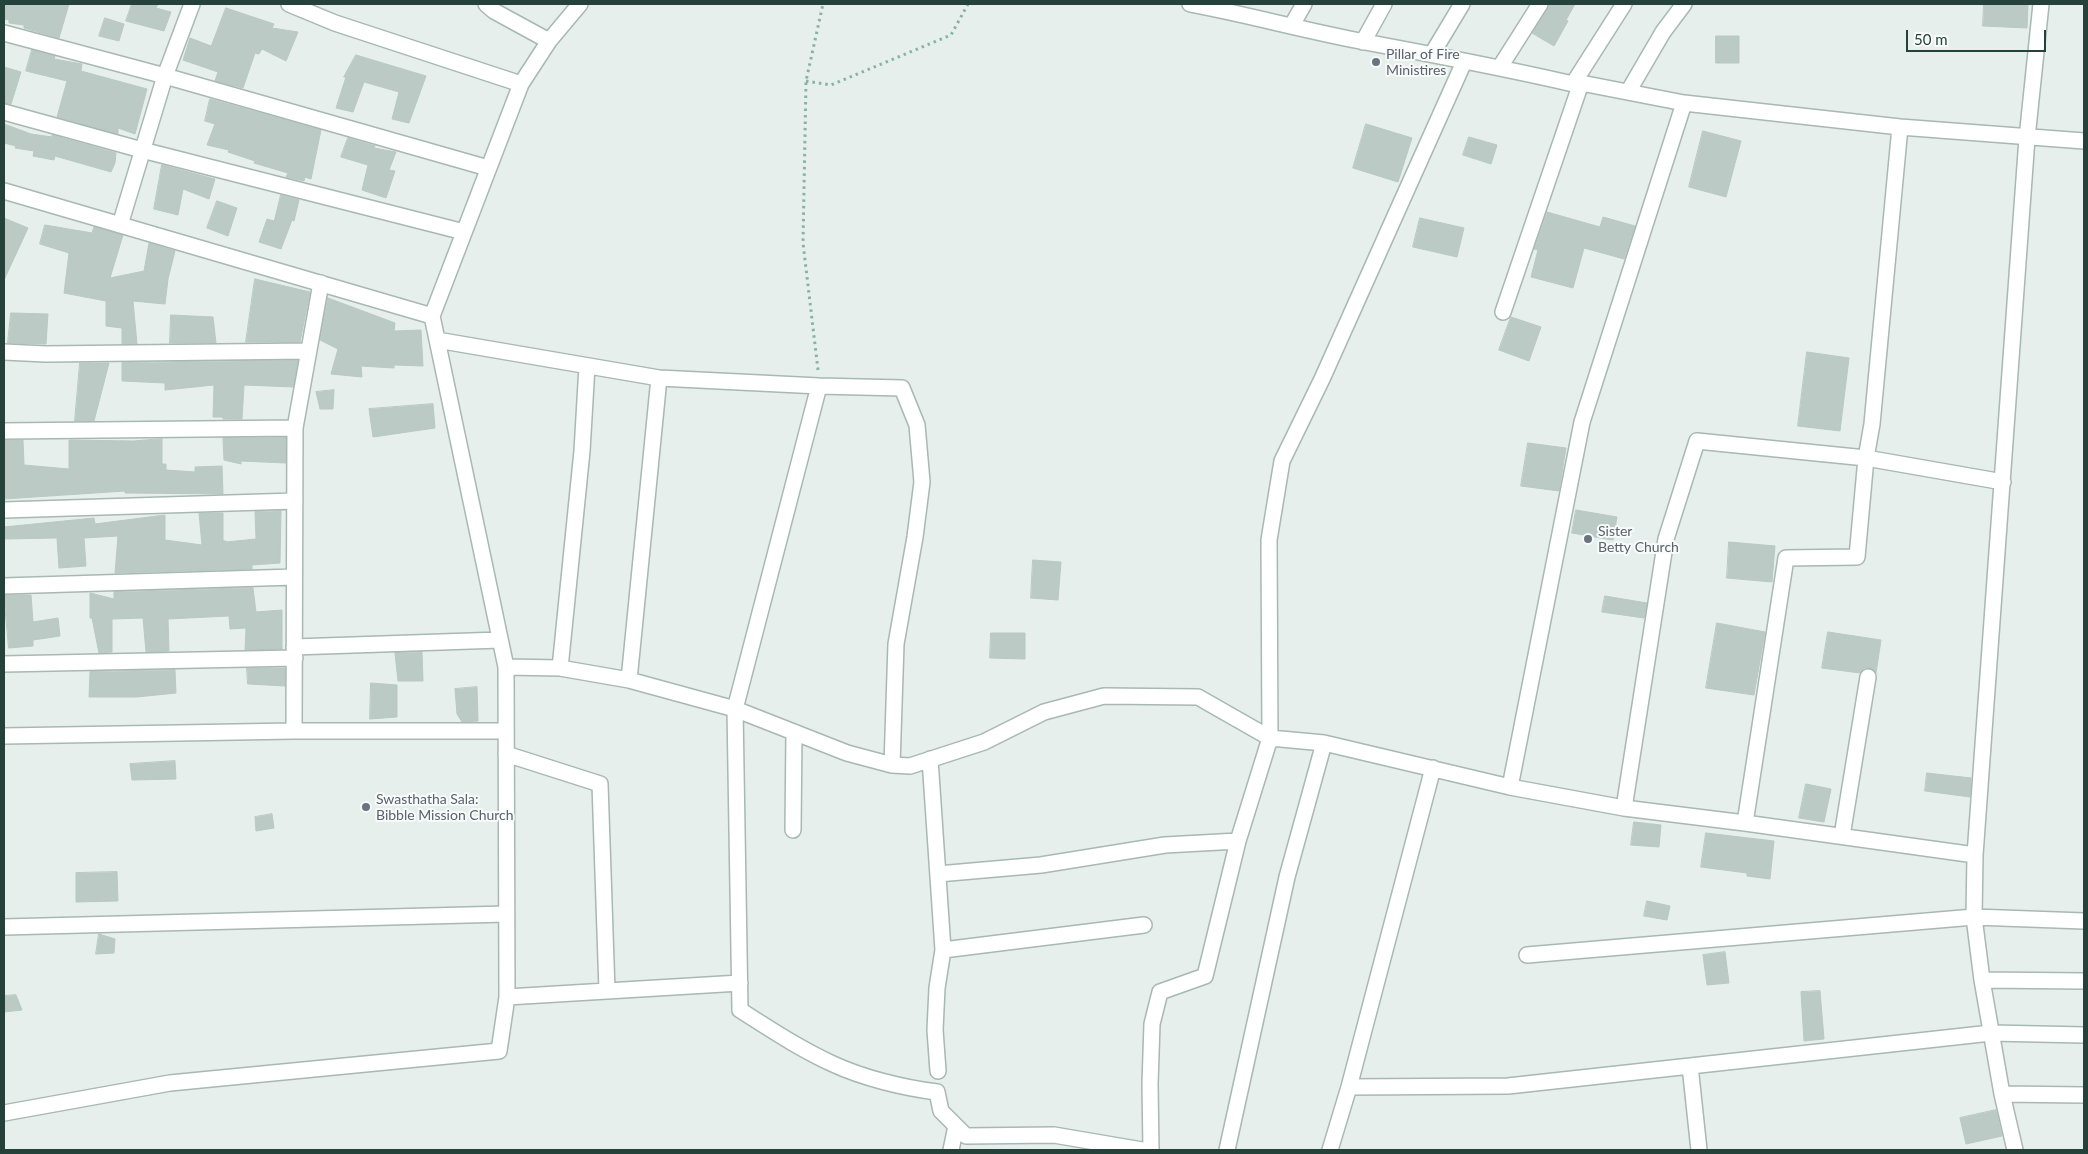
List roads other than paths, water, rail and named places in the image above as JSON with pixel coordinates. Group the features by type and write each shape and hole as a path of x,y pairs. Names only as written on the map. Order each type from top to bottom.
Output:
{"street":[{"path":"120,225 165,76 192,4"},
{"path":"289,4 335,23 521,84"},
{"path":"486,4 494,11 549,41"},
{"path":"4,1113 170,1083 499,1051 507,997 506,667 432,316 521,84 549,41 580,4"},
{"path":"1190,4 1228,7 1363,42 1684,103 1900,127 2084,141"},
{"path":"1292,25 1304,4"},
{"path":"1363,42 1384,4"},
{"path":"1432,54 1462,4"},
{"path":"1500,67 1540,4"},
{"path":"1503,312 1577,84 1624,4"},
{"path":"1628,92 1663,32 1684,4"},
{"path":"2015,1150 2002,1094 1982,980 1974,917 1975,855 2004,482 2027,138 2041,4"},
{"path":"4,33 165,76 488,168"},
{"path":"1151,1150 1150,1084 1152,1024 1160,992 1205,976 1238,841 1270,738 1270,540 1282,461 1322,379 1464,62"},
{"path":"1510,787 1582,422 1684,103"},
{"path":"4,112 142,150 464,232"},
{"path":"1745,822 1786,558 1857,557 1866,458 1872,424 1900,127"},
{"path":"4,191 432,316"},
{"path":"294,731 295,428 321,283"},
{"path":"437,340 659,378 902,388 917,425 922,482 915,538 896,644 892,765"},
{"path":"4,352 46,354 309,351"},
{"path":"560,668 582,451 587,366"},
{"path":"629,680 659,378"},
{"path":"819,386 735,709 740,1010 775,1033 834,1065 903,1088 937,1092 942,1110 966,1136 1142,1150"},
{"path":"4,431 295,428"},
{"path":"1624,808 1666,539 1697,441 1866,458 2004,482"},
{"path":"4,510 295,501"},
{"path":"4,586 294,577"},
{"path":"4,664 294,652 500,640"},
{"path":"506,667 560,668 629,680 735,709 848,753 892,765 910,766 984,742 1044,712 1104,696 1198,697 1270,738 1324,743 1510,787 1624,808 1745,822 1975,855"},
{"path":"1842,836 1868,677"},
{"path":"4,736 294,731 506,731"},
{"path":"793,830 794,732"},
{"path":"1227,1150 1286,877 1324,743"},
{"path":"506,754 600,784 607,991"},
{"path":"930,759 943,950 937,988 935,1022 938,1071"},
{"path":"1330,1150 1349,1087 1433,768"},
{"path":"938,874 1041,865 1165,845 1238,841"},
{"path":"4,927 506,914"},
{"path":"1527,955 1974,917 2084,920"},
{"path":"943,950 1144,925"},
{"path":"1982,980 2084,982"},
{"path":"507,997 740,983"},
{"path":"1349,1087 1508,1086 1991,1033 2084,1035"},
{"path":"1690,1066 1699,1150"},
{"path":"2002,1094 2084,1095"},
{"path":"951,1150 956,1126"}],"place":[{"name":"Pillar of Fire Ministires","path":"1376,62"},
{"name":"Sister Betty Church","path":"1588,539"},
{"name":"Swasthatha Sala: Bibble Mission Church","path":"366,807"}]}
